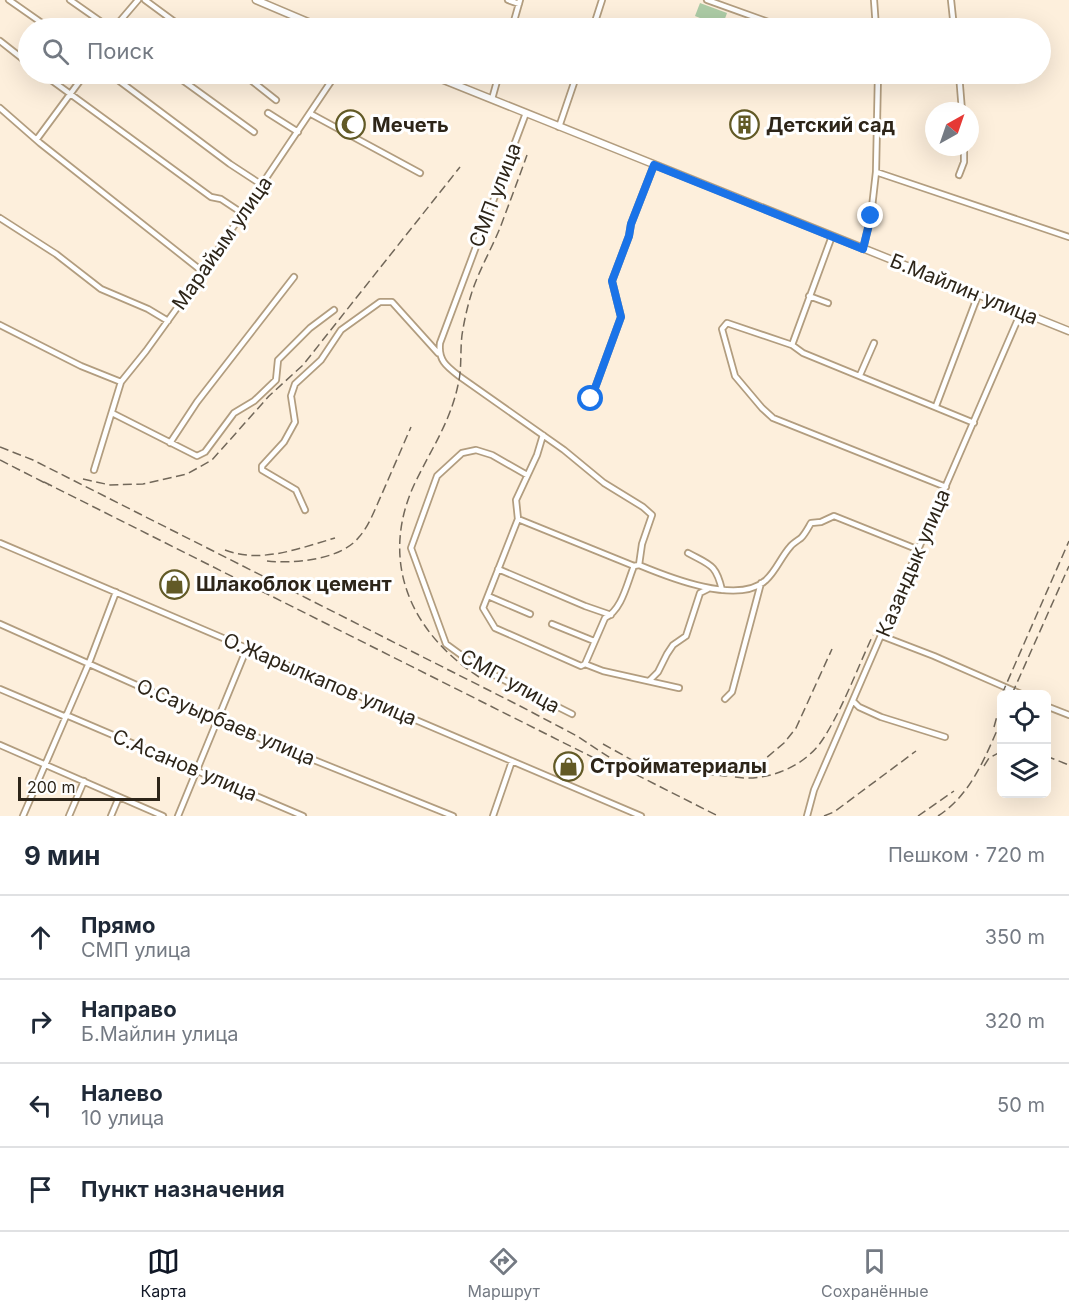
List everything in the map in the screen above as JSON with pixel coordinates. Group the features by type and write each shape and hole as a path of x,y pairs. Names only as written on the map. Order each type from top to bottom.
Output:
{"street":[{"path":"9,0 35,18"},
{"path":"70,0 97,18"},
{"path":"121,18 138,0"},
{"path":"145,0 169,18"},
{"path":"256,0 298,18"},
{"path":"508,0 519,2 515,18"},
{"path":"596,18 602,0"},
{"path":"707,0 757,18"},
{"path":"874,0 875,18"},
{"path":"951,0 953,18"},
{"path":"0,41 18,55"},
{"path":"56,84 211,197 221,199 242,213"},
{"path":"37,139 78,84"},
{"path":"123,84 230,164 262,185"},
{"path":"188,84 254,132"},
{"path":"256,84 276,100"},
{"name":"Марайым улица","path":"94,470 121,382 203,272 330,84"},
{"name":"Б.Майлин улица","path":"454,84 1069,331"},
{"path":"492,99 496,84"},
{"path":"560,127 574,84"},
{"path":"863,249 871,216 876,172 878,84"},
{"path":"959,84 961,102"},
{"path":"0,108 203,272"},
{"path":"268,113 298,132"},
{"name":"СМП улица","path":"438,353 526,113"},
{"path":"310,114 420,173"},
{"path":"959,175 964,156"},
{"path":"591,399 621,317 612,281 654,165"},
{"path":"876,172 1069,237"},
{"path":"0,218 54,252 101,289 148,309 168,321"},
{"path":"792,345 832,236"},
{"path":"170,443 197,402 294,277"},
{"path":"936,406 978,295"},
{"path":"809,296 828,303"},
{"path":"305,510 296,490 262,470 262,466 284,442 295,422 291,396 295,384 321,360 341,330 380,302 392,302 438,353 448,368 580,462 604,483 652,514 636,565 617,608 605,618 585,664"},
{"path":"112,413 197,456 205,452 234,413 254,401 276,380 278,360 310,328 334,310"},
{"name":"Казандык улица","path":"807,816 814,790 1022,312"},
{"path":"946,487 773,418 735,376 722,329 728,323 792,345 803,353 974,423"},
{"path":"0,326 81,366 121,382"},
{"path":"860,375 874,343"},
{"name":"СМП улица","path":"543,435 516,500 518,519 483,608 495,628 565,660 581,666 585,664 603,671 679,688"},
{"name":"СМП улица","path":"527,475 476,450 462,453 437,476 411,548 447,644 492,674 572,714"},
{"path":"725,699 732,692 763,582 791,545 802,537 812,523 834,516 919,550"},
{"path":"518,519 636,565 709,589 746,590 763,582"},
{"name":"О.Жарылкапов улица","path":"0,543 641,816"},
{"path":"688,553 713,567 718,573 722,590"},
{"path":"498,569 611,615"},
{"path":"649,681 658,672 673,645 686,636 700,593 709,589"},
{"path":"23,816 89,663 116,592"},
{"path":"488,596 530,614"},
{"name":"О.Сауырбаев улица","path":"0,624 217,721 453,816"},
{"path":"552,624 594,641"},
{"path":"882,636 1012,690"},
{"path":"178,816 247,648"},
{"name":"С.Асанов улица","path":"0,689 303,816"},
{"path":"854,702 859,707 881,717 945,737"},
{"path":"1051,707 1069,715"},
{"path":"0,745 163,816"},
{"path":"493,816 512,761"},
{"path":"69,816 84,781"},
{"path":"111,816 119,797"}],"green space":[{"path":"700,3 727,13 725,18 695,16"}],"railway":[{"path":"479,677 455,659 435,639 419,617 408,593 401,568 400,541 404,514 414,485 445,424 454,399 460,373 462,335 471,295 500,228 527,155"},
{"path":"83,479 110,485 143,484 187,474 212,460 269,396 303,365 460,167"},
{"path":"267,561 290,562 316,559 341,551 351,545 369,523 411,427"},
{"path":"0,447 33,460 520,706 577,736 633,773 718,816"},
{"path":"0,460 49,485"},
{"path":"44,482 610,766"},
{"path":"225,550 239,554 266,555 294,550 335,538"},
{"path":"1004,690 1069,541"},
{"path":"1014,690 1069,566"},
{"path":"735,777 772,775 796,765 815,749 837,714 873,635"},
{"path":"603,744 641,765 665,770 725,776 739,774 759,764 784,743 796,728 832,649"},
{"path":"994,727 997,716"},
{"path":"938,816 950,807 969,785 984,760 997,730"},
{"path":"824,816 834,812 916,751"},
{"path":"984,766 989,758 997,754"},
{"path":"1051,758 1069,765"},
{"path":"918,816 954,791"}],"place":[{"name":"Мечеть","path":"351,125"},
{"name":"Детский сад","path":"745,125"},
{"name":"Шлакоблок цемент","path":"175,584"},
{"name":"Стройматериалы","path":"569,766"}],"route":[{"path":"591,399 621,317 612,281 654,165 863,249 871,216"}]}
